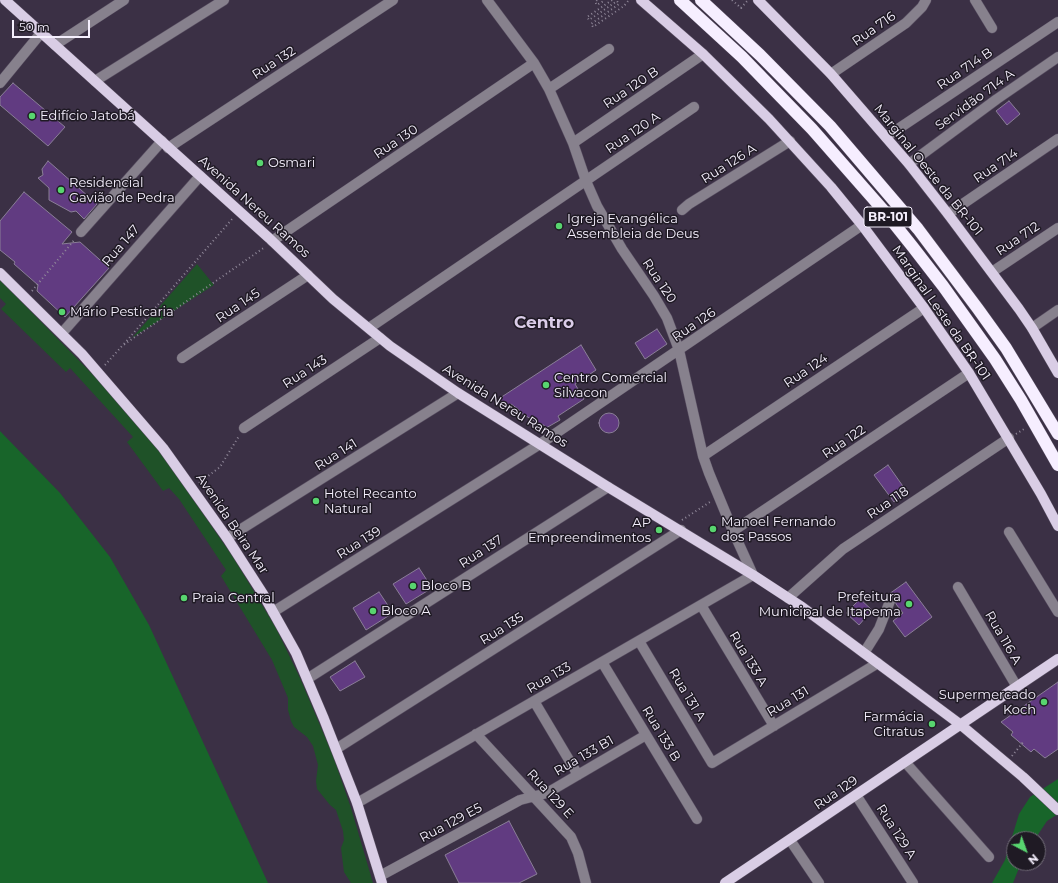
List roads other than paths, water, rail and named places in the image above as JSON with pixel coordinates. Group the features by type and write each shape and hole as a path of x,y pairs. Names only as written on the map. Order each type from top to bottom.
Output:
{"highway":[{"name":"BR-101","path":"680,0 742,57 786,102 840,161 898,229 943,286 995,359 1021,400 1058,465"},
{"name":"BR-101","path":"701,0 760,55 824,121 862,162 918,228 1006,348 1058,434"}],"main road":[{"name":"Avenida Nereu Ramos","path":"5,0 239,211 333,299 380,338 406,358 458,393 788,598 961,725 1031,784 1058,810"},
{"name":"Marginal Leste da BR-101","path":"641,0 729,78 831,186 862,225 924,308 969,373 1009,438 1058,526"},
{"name":"Marginal Oeste da BR-101","path":"758,0 831,74 909,164 992,272 1032,328 1058,372"},
{"name":"Avenida Beira Mar","path":"0,273 62,333 99,373 163,448 227,538 273,612 296,653 357,803 381,879"},
{"name":"Rua 129","path":"726,883 1058,659"}],"street":[{"path":"55,45 124,0"},
{"path":"95,81 224,0"},
{"name":"Rua 132","path":"81,232 165,144 393,0"},
{"name":"Rua 120","path":"487,0 534,63 549,89 573,143 586,181 612,232 668,318 679,350 703,456 718,497 753,575"},
{"name":"Rua 716","path":"831,74 906,23 922,7 926,0"},
{"path":"975,0 992,28"},
{"name":"Rua 714 B","path":"886,137 1058,22"},
{"path":"0,83 41,33"},
{"path":"549,89 609,49"},
{"name":"Rua 120 B","path":"573,143 703,54"},
{"name":"Servidão 714 A","path":"909,164 997,99 1058,57"},
{"name":"Rua 130","path":"272,242 534,63"},
{"name":"Rua 120 A","path":"369,328 694,107"},
{"name":"Rua 714","path":"948,214 1058,139"},
{"name":"Rua 126 A","path":"682,210 700,197 790,141"},
{"name":"Rua 147","path":"62,333 200,176"},
{"name":"Rua 126","path":"540,444 862,225"},
{"name":"Rua 712","path":"992,272 1058,228"},
{"name":"Rua 145","path":"182,358 308,275"},
{"name":"Rua 124","path":"703,456 924,308"},
{"path":"1032,328 1058,310"},
{"name":"Rua 143","path":"244,428 380,338"},
{"name":"Rua 122","path":"733,531 969,373"},
{"name":"Rua 141","path":"227,538 458,393"},
{"name":"Rua 118","path":"788,598 843,549 1009,438"},
{"name":"Rua 139","path":"273,612 540,444"},
{"name":"Rua 137","path":"307,679 608,487"},
{"name":"Rua 135","path":"336,749 677,528"},
{"path":"1009,532 1058,612"},
{"name":"Rua 133","path":"357,803 753,575"},
{"name":"Rua 116 A","path":"958,587 1017,687"},
{"path":"864,653 879,629 890,601"},
{"name":"Rua 133 A","path":"701,605 774,726"},
{"name":"Rua 131 A","path":"639,641 712,764"},
{"name":"Rua 133 B","path":"602,662 698,819"},
{"name":"Rua 131","path":"712,764 878,663"},
{"path":"534,701 578,775"},
{"name":"Rua 129 E","path":"476,734 571,837 578,853 586,883"},
{"name":"Rua 133 B1","path":"534,797 547,793 646,735"},
{"path":"905,762 989,857"},
{"name":"Rua 129 A","path":"856,795 913,883"},
{"name":"Rua 129 E5","path":"381,879 520,800 534,797"},
{"path":"790,840 819,883"}],"place":[{"name":"Edifício Jatobá","path":"32,116"},
{"name":"Osmari","path":"260,163"},
{"name":"Residencial Gavião de Pedra","path":"61,190"},
{"name":"Igreja Evangélica Assembleia de Deus","path":"559,226"},
{"name":"Mário Pesticaria","path":"62,312"},
{"name":"Centro Comercial Silvacon","path":"546,385"},
{"name":"Hotel Recanto Natural","path":"316,501"},
{"name":"Manoel Fernando dos Passos","path":"713,529"},
{"name":"AP Empreendimentos","path":"659,530"},
{"name":"Bloco B","path":"413,586"},
{"name":"Praia Central","path":"184,598"},
{"name":"Prefeitura Municipal de Itapema","path":"909,604"},
{"name":"Bloco A","path":"373,611"},
{"name":"Supermercado Koch","path":"1044,702"},
{"name":"Farmácia Citratus","path":"932,724"}],"district":[{"name":"Centro","path":"544,323"}]}
